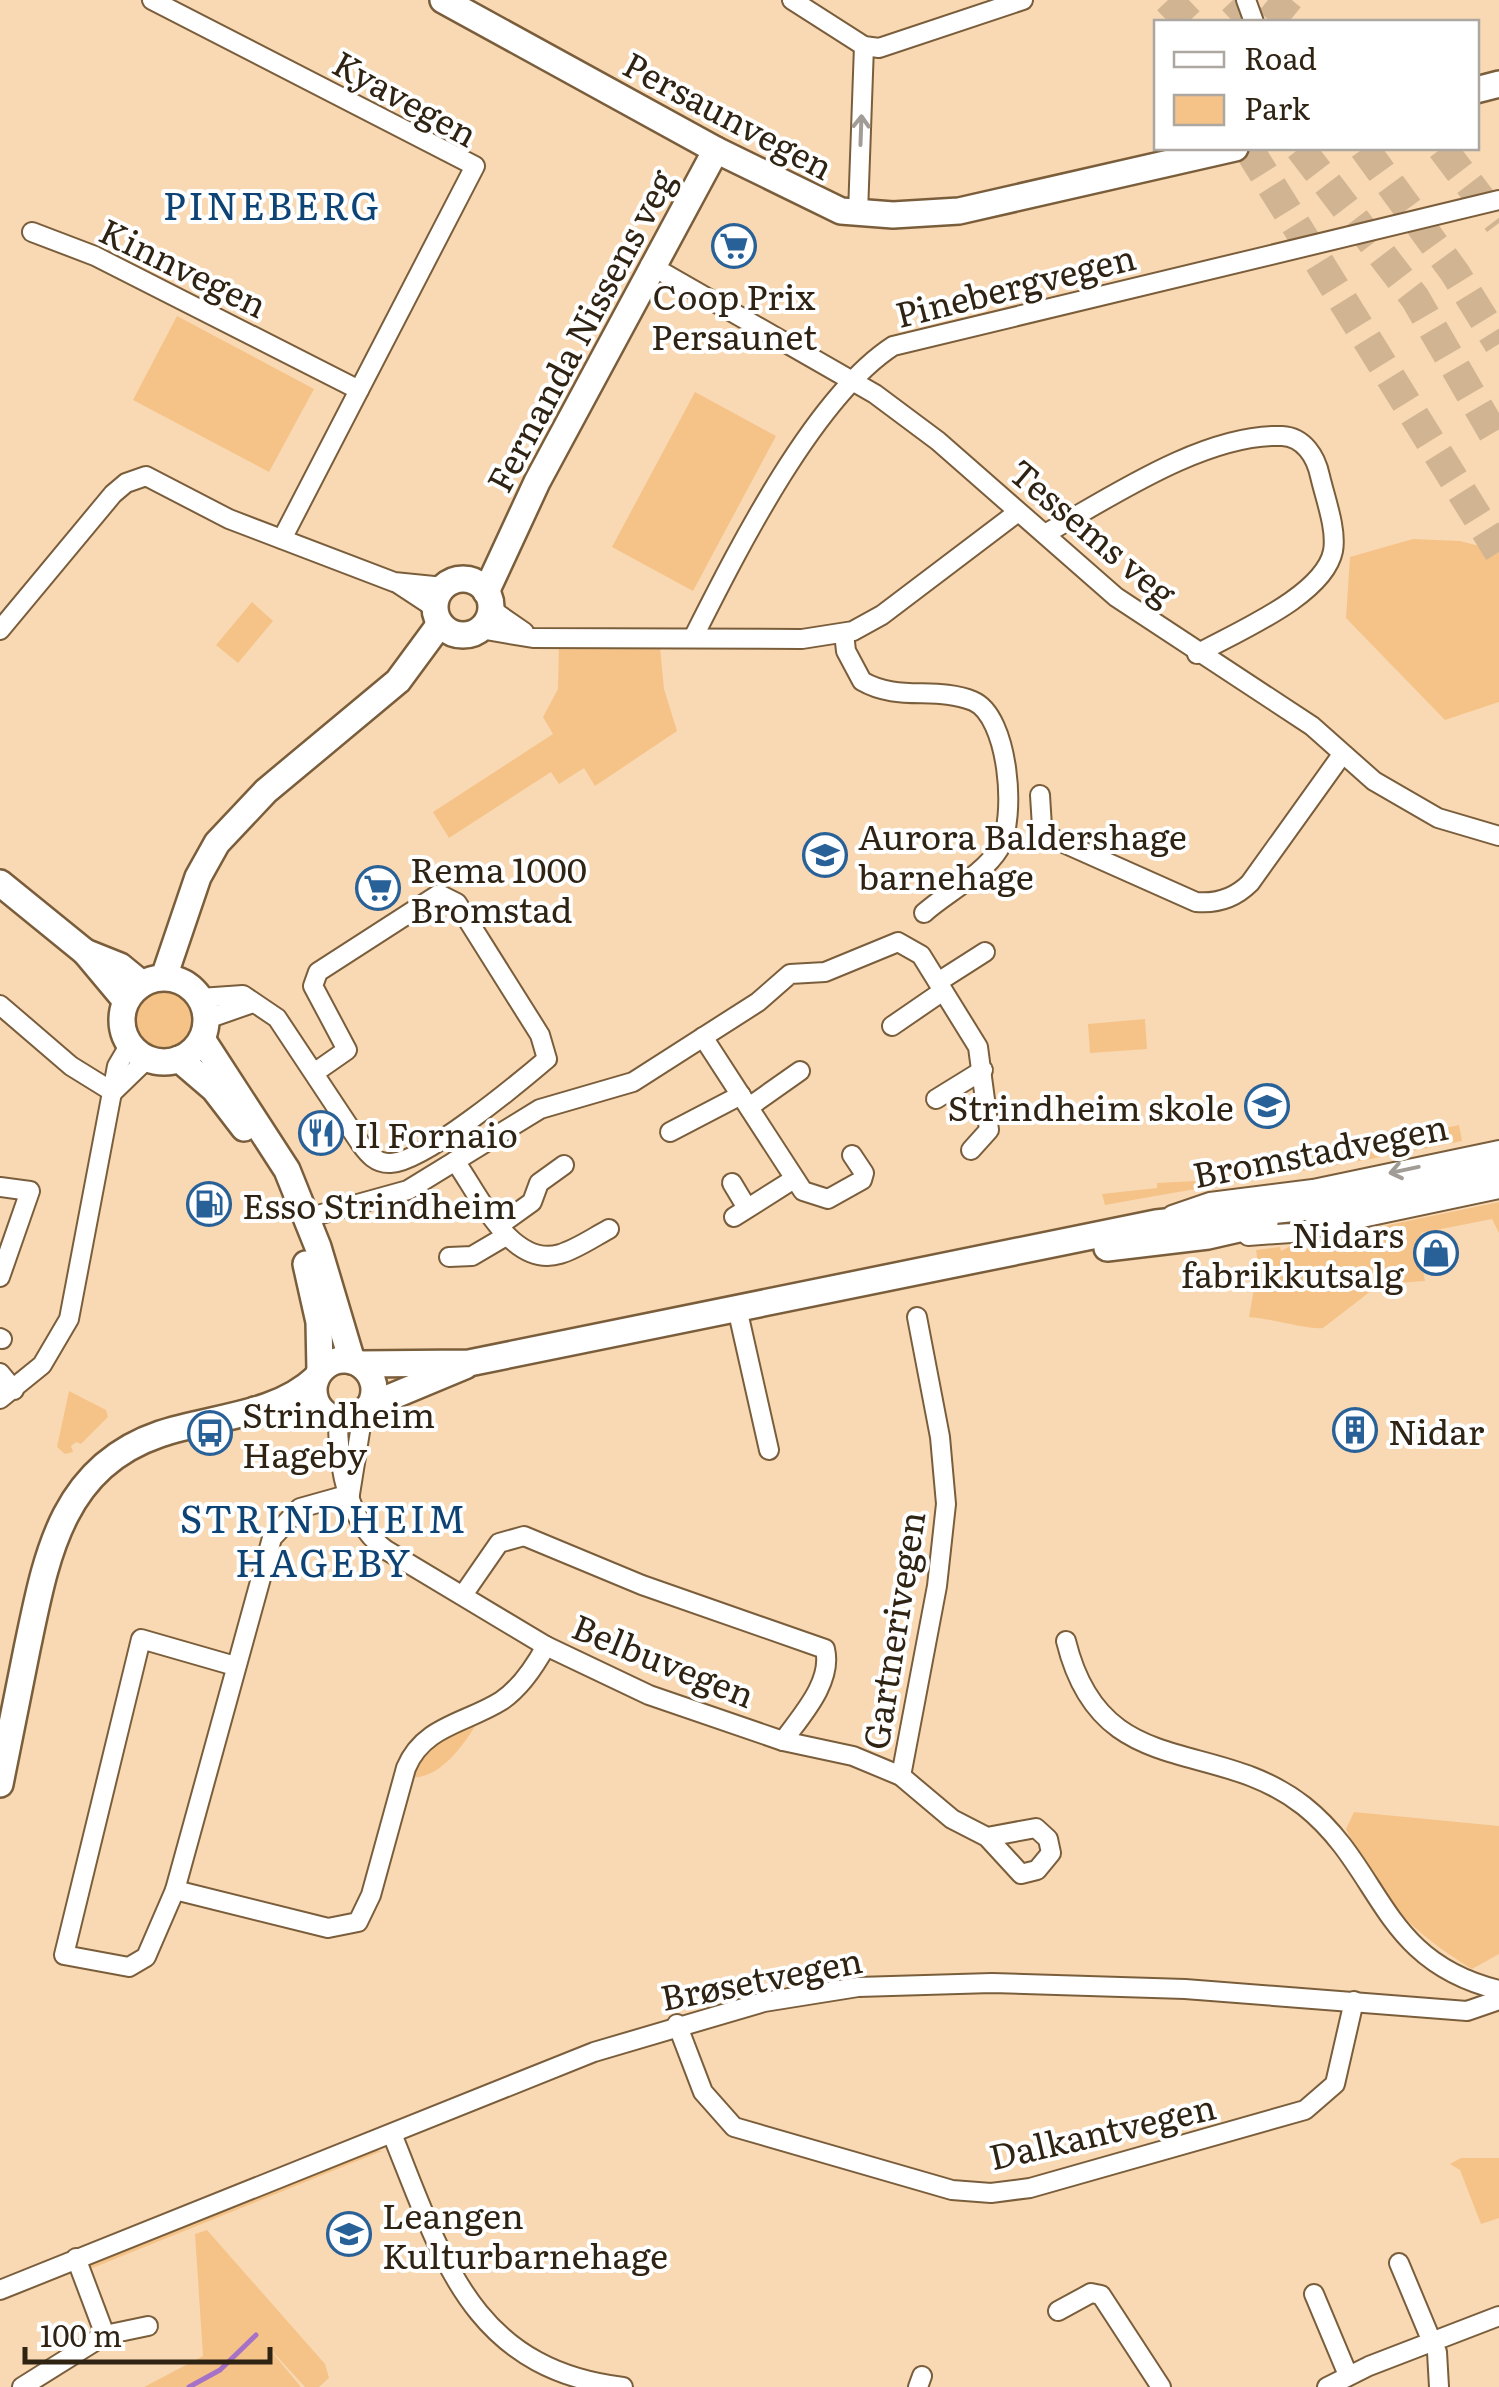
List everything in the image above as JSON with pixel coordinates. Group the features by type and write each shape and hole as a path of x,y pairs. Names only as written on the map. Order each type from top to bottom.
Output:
{"main road":[{"name":"Persaunvegen","path":"442,0 471,6 716,150 812,200 858,213 959,211 1226,150"},
{"name":"Fernanda Nissens veg","path":"138,1051 122,1025 175,1000 190,940 185,926 198,878 231,825 415,663 462,608 505,543 650,265 716,150"},
{"path":"0,883 85,952 120,966 175,1000 271,1141 307,1218 356,1362 372,1379 350,1414 315,1399 316,1305 282,1196 233,1112 200,1074 179,1060 138,1051"},
{"path":"175,1000 179,1060"},
{"name":"Bromstadvegen","path":"1051,1244 1081,1251 1208,1236 1327,1205 1499,1170"},
{"name":"Bromstadvegen","path":"255,1410 350,1414 470,1363 1156,1223 1327,1205"},
{"path":"318,1375 334,1361 356,1362"},
{"name":"Bromstadvegen","path":"356,1362 470,1363"},
{"name":"Bromstadvegen","path":"0,1784 42,1577 52,1540 67,1509 110,1461 142,1441 255,1410 318,1375"}],"street":[{"name":"Kyavegen","path":"152,0 475,166 282,539"},
{"path":"792,0 864,46 880,48 1023,0"},
{"path":"858,213 864,46"},
{"name":"Pinebergvegen","path":"693,638 735,554 797,452 881,354 904,342 1499,200"},
{"name":"Kinnvegen","path":"32,232 95,256 359,390"},
{"name":"Tessems veg","path":"650,265 854,382 938,441 1116,597 1197,654 1312,726 1341,756 1422,810 1499,836"},
{"path":"1044,534 1158,470 1205,452 1284,436 1302,443 1317,461 1328,511 1334,547 1328,568 1314,586 1197,654"},
{"path":"0,630 113,494 136,478 158,479 210,510 533,638 802,639 844,633 882,615 1018,512"},
{"path":"844,633 846,651 862,681 898,695 934,694 973,701 991,714 1003,746 1007,818 1000,848 924,914"},
{"path":"1040,795 1042,827 1050,837 1196,902 1214,902 1234,896 1250,883 1341,756"},
{"path":"175,1000 250,1004 277,1018 370,1156 392,1164 511,1092 547,1059 540,1035 458,903 439,894 318,972 313,986 347,1050 314,1072"},
{"path":"307,1218 393,1196 540,1109 621,1087 758,1002 790,974 825,972 892,943 915,948 978,1047 989,1135 971,1150"},
{"path":"892,1026 986,952"},
{"path":"0,1005 72,1066 113,1092"},
{"path":"703,1037 794,1180 811,1197 838,1196 864,1176 852,1155"},
{"path":"0,1373 7,1394 42,1364 69,1319 118,1066 138,1051"},
{"path":"936,1098 982,1070"},
{"path":"670,1132 745,1101 800,1072"},
{"name":"Bromstadvegen","path":"1156,1223 1210,1202 1314,1188 1499,1150"},
{"path":"455,1161 503,1230 529,1251 550,1256 609,1229"},
{"path":"449,1257 472,1256 532,1202 539,1184 564,1165"},
{"path":"732,1183 741,1213 794,1180"},
{"path":"0,1188 30,1191 0,1277"},
{"name":"Bromstadvegen","path":"1208,1236 1291,1232 1499,1189"},
{"path":"737,1308 769,1450"},
{"name":"Gartnerivegen","path":"902,1776 937,1586 946,1504 940,1436 918,1317"},
{"path":"235,1666 140,1639 64,1954 128,1967 146,1956 174,1890 272,1538 300,1508 350,1494 350,1414"},
{"name":"Belbuvegen","path":"350,1414 342,1474 358,1522 376,1543 546,1646 649,1695 783,1742 854,1756 902,1776 952,1819 987,1838"},
{"path":"464,1595 498,1544 524,1536 642,1584 825,1649 824,1674 817,1691 783,1742"},
{"path":"1066,1641 1086,1698 1119,1730 1274,1788 1302,1804 1328,1831 1409,1942 1469,1982 1499,1990"},
{"path":"174,1890 328,1928 358,1922 371,1895 406,1768 416,1749 438,1730 498,1703 518,1687 546,1646"},
{"name":"Brøsetvegen","path":"0,2290 594,2052 678,2024 810,1994 904,1984 1097,1986 1467,2011 1499,2000"},
{"name":"Dalkantvegen","path":"678,2024 704,2092 714,2109 734,2127 952,2190 991,2193 1030,2188 1305,2110 1334,2084 1354,2001"},
{"path":"392,2134 448,2271 479,2315 525,2356 562,2374 623,2387"},
{"path":"76,2258 105,2335"},
{"path":"1399,2263 1434,2347 1439,2387"},
{"path":"1058,2312 1092,2293 1102,2294 1161,2387"},
{"path":"1314,2294 1348,2375"},
{"path":"1328,2387 1348,2375 1434,2347 1499,2316"},
{"path":"22,2387 105,2335 148,2326"}],"green space":[{"path":"177,316 314,389 269,472 133,400"},
{"path":"695,392 776,436 693,591 612,547"},
{"path":"1413,539 1460,541 1499,551 1499,702 1445,720 1346,618 1350,557"},
{"path":"252,602 273,621 238,663 216,645"},
{"path":"659,637 664,689 677,731 595,786 584,768 559,784 551,772 449,838 433,812 553,734 543,717 558,689 559,638"},
{"path":"164,990 186,999 195,1021 186,1043 164,1052 142,1043 133,1021 142,999"},
{"path":"1145,1019 1147,1049 1090,1053 1088,1024"},
{"path":"1459,1125 1462,1141 1417,1150 1105,1205 1102,1194 1157,1188 1157,1183 1195,1181"},
{"path":"1499,1202 1499,1233 1492,1219 1421,1233 1424,1248 1419,1249 1425,1281 1380,1284 1323,1328 1249,1317 1254,1289 1261,1285 1256,1250 1280,1247 1281,1251 1292,1245"},
{"path":"69,1391 106,1410 108,1417 81,1444 71,1446 73,1452 65,1454 57,1447"},
{"path":"474,1720 477,1723 472,1732 449,1760 430,1773 410,1777 420,1752"},
{"path":"1354,1812 1499,1826 1499,1954 1472,1969 1413,1926 1383,1893 1358,1853 1346,1829"},
{"path":"368,2150 382,2151 85,2271 91,2262"},
{"path":"1461,2158 1499,2158 1499,2218 1481,2224 1460,2170 1450,2164"},
{"path":"207,2230 325,2364 329,2378 319,2387 305,2387 262,2340 301,2387 144,2387 203,2356 195,2234"}],"waterway":[{"path":"189,2387 220,2370 256,2335"}],"tunnel":[{"path":"1168,0 1187,20"},
{"path":"1233,0 1252,20"},
{"path":"1268,0 1293,20"},
{"path":"1249,150 1499,552"},
{"path":"1302,150 1415,298 1499,443"},
{"path":"1365,150 1455,273 1499,344"},
{"path":"1444,150 1499,223"}],"place":[{"name":"Coop Prix Persaunet","path":"734,246"},
{"name":"Aurora Baldershage barnehage","path":"825,855"},
{"name":"Rema 1000 Bromstad","path":"378,888"},
{"name":"Strindheim skole","path":"1267,1106"},
{"name":"Il Fornaio","path":"321,1133"},
{"name":"Esso Strindheim","path":"209,1204"},
{"name":"Nidars fabrikkutsalg","path":"1436,1253"},
{"name":"Nidar","path":"1355,1430"},
{"name":"Strindheim Hageby","path":"210,1433"},
{"name":"Leangen Kulturbarnehage","path":"349,2234"}],"district":[{"name":"PINEBERG","path":"272,203"},
{"name":"STRINDHEIM HAGEBY","path":"324,1538"}]}
